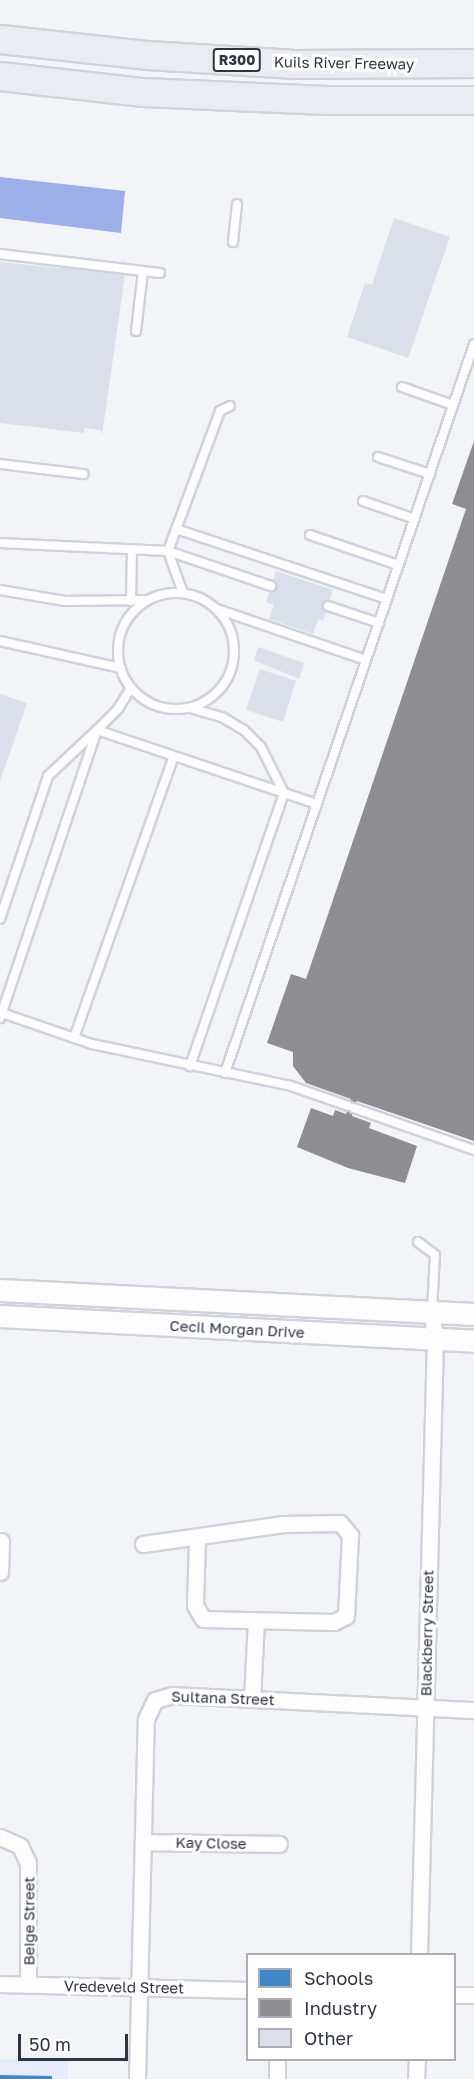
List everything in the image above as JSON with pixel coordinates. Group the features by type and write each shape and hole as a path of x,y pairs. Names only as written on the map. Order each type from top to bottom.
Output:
{"highway":[{"name":"Kuils River Freeway","path":"0,39 148,55 295,64 474,63"},
{"path":"0,76 154,92 326,100 474,100"}],"street":[{"name":"Cecil Morgan Drive","path":"0,1290 474,1314"},
{"name":"Blackberry Street","path":"419,1953 435,1340 432,1311"},
{"name":"Cecil Morgan Drive","path":"0,1316 474,1341"},
{"path":"143,1544 284,1524 336,1522 347,1528 350,1535 348,1608 343,1620 206,1620 197,1614 197,1538"},
{"path":"0,1572 2,1541"},
{"path":"252,1699 256,1621"},
{"name":"Sultana Street","path":"137,2079 146,1719 150,1705 167,1695 474,1710"},
{"name":"Beige Street","path":"0,1837 20,1846 28,1863 28,1985"},
{"name":"Kay Close","path":"143,1842 279,1844"},
{"name":"Vredeveld Street","path":"0,1984 246,1990"},
{"path":"456,1995 474,1995"},
{"path":"277,2061 277,2079"},
{"path":"416,2079 417,2061"}],"lane":[{"path":"233,242 237,204"},
{"path":"0,254 160,273"},
{"path":"136,331 143,271"},
{"path":"225,1073 474,344"},
{"path":"402,387 453,405"},
{"path":"183,593 168,551 220,411 230,406"},
{"path":"378,457 430,474"},
{"path":"0,464 83,474"},
{"path":"363,501 415,519"},
{"path":"176,529 387,600"},
{"path":"310,535 398,565"},
{"path":"0,543 168,551 271,586"},
{"path":"131,601 132,549"},
{"path":"0,590 65,602 149,600 183,593 215,608 366,660"},
{"path":"149,600 136,609 123,629 118,652 121,668 131,688 164,708 190,708 228,720 253,738 284,793 190,1066"},
{"path":"328,606 378,623"},
{"path":"190,708 217,693 232,666 232,634 215,608"},
{"path":"0,641 121,668"},
{"path":"0,919 48,776 118,709 131,688"},
{"path":"97,730 317,804"},
{"path":"97,730 1,1015 74,1038 190,1066 291,1086 474,1150"},
{"path":"74,1038 174,756"},
{"path":"418,1242 435,1255 432,1311"}],"shaded area":[{"path":"0,2059 68,2060 68,2079 0,2079"}],"water":[{"path":"0,177 125,191 121,233 0,218"}],"building: Schools":[{"path":"0,2075 52,2076 52,2079 0,2079"}],"building: Industry":[{"path":"474,441 474,1141 357,1101 352,1116 371,1123 369,1128 417,1146 405,1183 348,1168 297,1147 311,1108 333,1116 335,1110 346,1114 351,1099 306,1083 293,1066 293,1052 267,1043 291,974 306,979 466,509 452,504"}],"building: Other":[{"path":"394,218 450,237 408,358 347,337 365,283 372,285"},
{"path":"0,262 125,274 102,435 100,430 84,428 84,433 0,423"},
{"path":"276,571 333,590 323,621 318,619 313,634 269,619 274,605 266,602"},
{"path":"258,647 304,663 299,679 254,660"},
{"path":"260,669 296,681 283,722 246,710"},
{"path":"0,694 27,703 0,781"}]}
